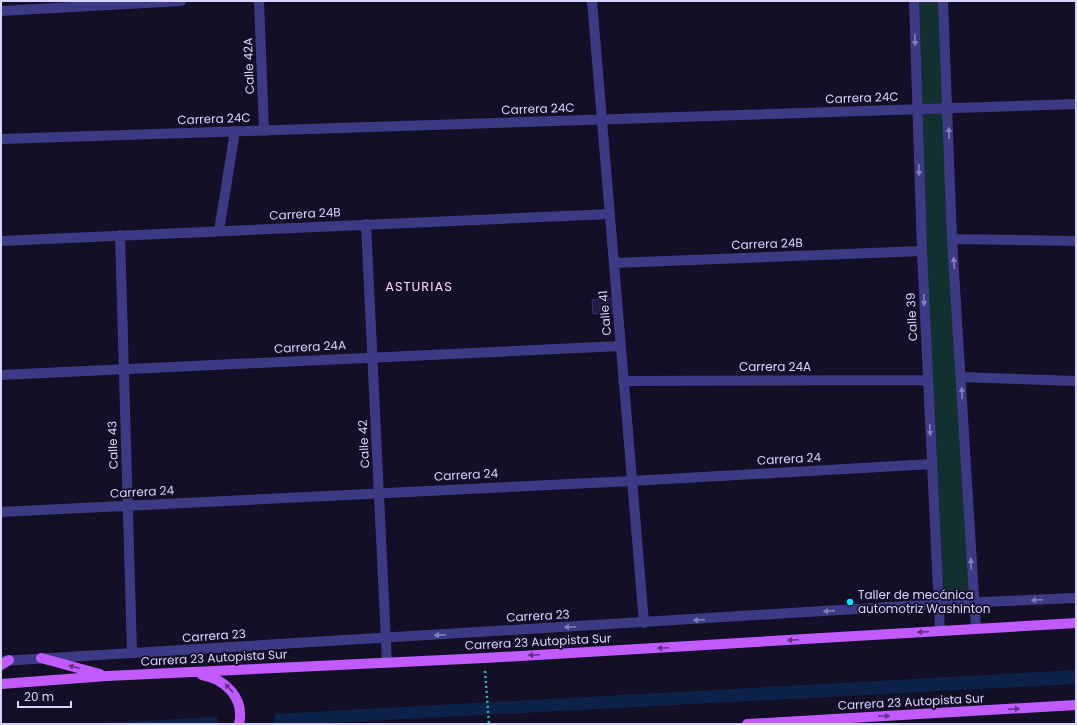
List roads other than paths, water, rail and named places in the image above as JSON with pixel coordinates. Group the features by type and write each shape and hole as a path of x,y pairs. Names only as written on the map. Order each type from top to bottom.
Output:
{"main road":[{"name":"Carrera 23 Autopista Sur","path":"1,684 107,676 387,663 1076,623"},
{"path":"41,658 107,676"},
{"path":"184,673 215,678 227,686 238,703 240,724"},
{"name":"Carrera 23 Autopista Sur","path":"747,724 1076,705"}],"street":[{"path":"1,11 181,1"},
{"name":"Calle 42A","path":"259,1 264,130"},
{"name":"Calle 41","path":"592,1 644,623"},
{"name":"Calle 39","path":"914,1 927,380 940,631"},
{"path":"943,1 952,239 973,603 976,629"},
{"name":"Carrera 24C","path":"1,139 602,121 1076,104"},
{"path":"219,231 235,131"},
{"name":"Carrera 24B","path":"1,241 610,214"},
{"name":"Calle 42","path":"366,224 387,663"},
{"name":"Calle 43","path":"120,236 132,653"},
{"path":"952,239 1076,241"},
{"name":"Carrera 24B","path":"614,263 922,251"},
{"name":"Carrera 24A","path":"1,375 621,346"},
{"path":"961,378 1076,381"},
{"name":"Carrera 24A","path":"623,381 927,380"},
{"name":"Carrera 24","path":"1,512 379,492 632,481 932,464"},
{"name":"Carrera 23","path":"4,662 41,658 644,623 938,604 1076,598"}],"water":[{"path":"1076,670 1076,684 311,724 275,724 275,714"},
{"path":"217,717 217,724 81,724"}],"place":[{"name":"Taller de mecánica automotriz Washinton","path":"850,602"}],"district":[{"name":"ASTURIAS","path":"419,286"}]}
